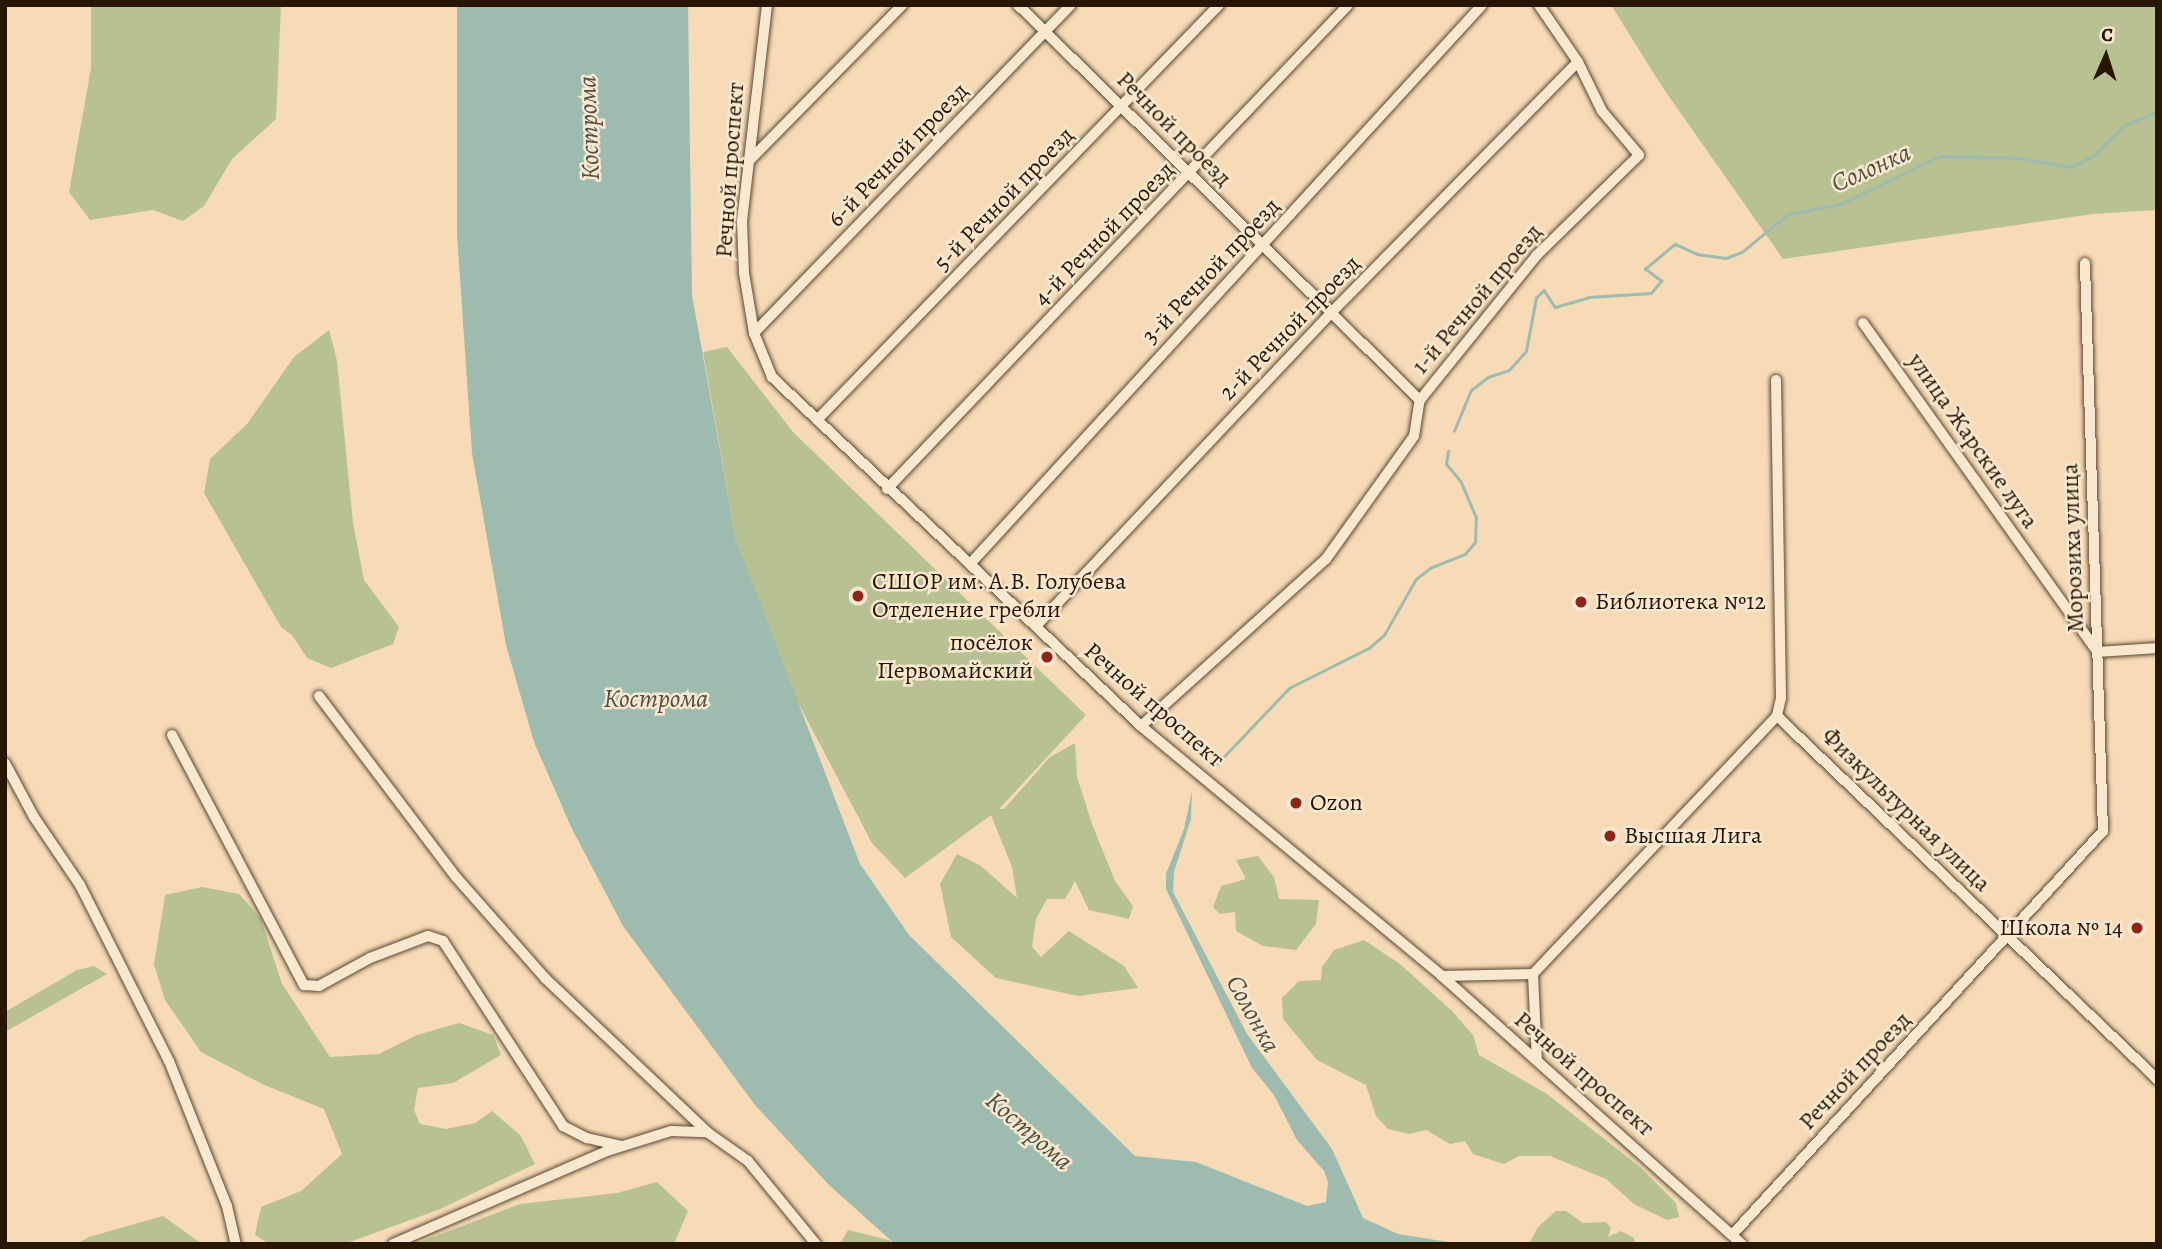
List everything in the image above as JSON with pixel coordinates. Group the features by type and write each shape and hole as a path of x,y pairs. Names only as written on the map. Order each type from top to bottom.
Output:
{"street":[{"name":"Речной проспект","path":"767,5 746,164 744,273 754,333 772,377 1141,726 1442,976 1742,1244"},
{"path":"746,164 902,5"},
{"name":"Речной проезд","path":"1017,5 1420,400"},
{"name":"6-й Речной проезд","path":"754,333 1071,5"},
{"name":"5-й Речной проезд","path":"817,420 1219,5"},
{"name":"4-й Речной проезд","path":"887,488 1190,174 1348,5"},
{"name":"3-й Речной проезд","path":"970,564 1482,5"},
{"path":"1539,5 1578,62"},
{"name":"1-й Речной проезд","path":"1141,726 1326,559 1414,436 1420,400 1536,256 1639,155 1602,111 1578,62"},
{"name":"2-й Речной проезд","path":"1036,626 1331,313 1578,62"},
{"name":"Морозиха улица","path":"2085,263 2103,831"},
{"name":"улица Жарские луга","path":"1863,323 2098,652"},
{"path":"1442,976 1533,974 1777,716 1781,698 1776,380"},
{"path":"2098,652 2157,648"},
{"path":"319,696 456,877 545,978 707,1132 748,1161 816,1244"},
{"name":"Физкультурная улица","path":"1777,716 2157,1079"},
{"path":"172,735 304,985 318,986 370,958 428,936 443,941 563,1126 587,1138 622,1146"},
{"path":"5,762 34,817 80,885 169,1061 227,1206 236,1244"},
{"name":"Речной проезд","path":"1733,1234 2103,831"},
{"path":"1533,974 1537,1061"},
{"path":"393,1244 622,1146 671,1131 707,1132"}],"green space":[{"path":"91,5 281,5 276,119 232,159 204,206 183,221 153,210 90,220 69,192 91,68"},
{"path":"1611,5 2157,5 2157,210 2093,214 1783,259 1663,88"},
{"path":"329,330 337,361 353,523 364,580 399,627 393,644 331,668 307,658 292,635 281,627 204,493 210,459 247,424 294,357"},
{"name":"СШОР им. А.В. Голубева Отделение гребли","path":"727,347 793,432 1086,715 999,809 1004,809 1050,757 1075,743 1077,777 1092,824 1115,881 1133,906 1129,919 1089,910 1075,881 1065,899 1047,899 1036,919 1032,947 1041,957 1069,931 1124,966 1138,988 1078,996 996,978 951,937 940,884 957,854 981,866 1017,898 1012,867 991,815 905,878 872,843 785,678 736,540 703,352"},
{"path":"1258,856 1274,877 1279,899 1319,900 1316,924 1296,950 1263,946 1236,931 1235,912 1220,914 1213,907 1221,886 1246,879 1236,860"},
{"path":"202,887 239,894 261,919 282,984 330,1057 379,1054 417,1035 459,1023 493,1035 501,1055 453,1083 418,1088 414,1110 420,1124 446,1129 475,1123 492,1111 521,1136 535,1164 438,1210 344,1244 269,1244 255,1235 261,1207 301,1191 342,1154 324,1109 262,1084 201,1052 165,1000 154,964 165,895"},
{"path":"1364,940 1400,964 1452,1011 1473,1035 1479,1055 1547,1094 1640,1167 1676,1203 1679,1217 1667,1220 1634,1204 1606,1179 1550,1156 1519,1156 1504,1164 1473,1154 1465,1141 1450,1144 1426,1130 1409,1134 1388,1129 1376,1116 1366,1085 1317,1060 1283,1019 1282,998 1299,981 1321,980 1322,967 1334,950"},
{"path":"94,966 107,974 5,1032 5,1012 77,970"},
{"path":"657,1182 688,1211 674,1244 415,1244 520,1204 617,1193"},
{"path":"1556,1211 1566,1211 1583,1223 1606,1222 1611,1228 1608,1237 1621,1231 1634,1238 1635,1244 1529,1244 1538,1227"},
{"path":"163,1216 202,1244 77,1244 89,1237"},
{"path":"848,1230 889,1240 895,1244 840,1244"}],"water":[{"name":"Кострома","path":"457,5 688,5 692,295 736,540 860,864 909,935 1135,1156 1196,1162 1307,1206 1326,1202 1328,1182 1324,1171 1297,1140 1274,1095 1252,1068 1166,889 1166,874 1184,829 1192,791 1191,819 1174,872 1173,892 1247,1034 1332,1149 1363,1218 1398,1234 1461,1244 895,1244 829,1185 755,1105 623,926 572,829 534,742 506,645 472,453 457,234"}],"waterway":[{"name":"Солонка","path":"1454,431 1471,390 1488,377 1509,370 1526,351 1536,298 1544,290 1555,307 1589,297 1651,293 1661,281 1645,269 1675,244 1697,254 1726,258 1742,252 1788,214 1841,204 1940,156 2019,158 2071,167 2093,156 2125,125 2157,112"},
{"name":"Солонка","path":"1216,765 1289,688 1369,648 1384,635 1416,579 1430,568 1465,554 1475,542 1476,518 1461,482 1446,464 1448,451"}],"place":[{"name":"СШОР им. А.В. Голубева Отделение гребли","path":"858,596"},
{"name":"Библиотека №12","path":"1581,602"},
{"name":"посёлок Первомайский","path":"1047,657"},
{"name":"Ozon","path":"1296,803"},
{"name":"Высшая Лига","path":"1610,836"},
{"name":"Школа № 14","path":"2137,928"}]}
